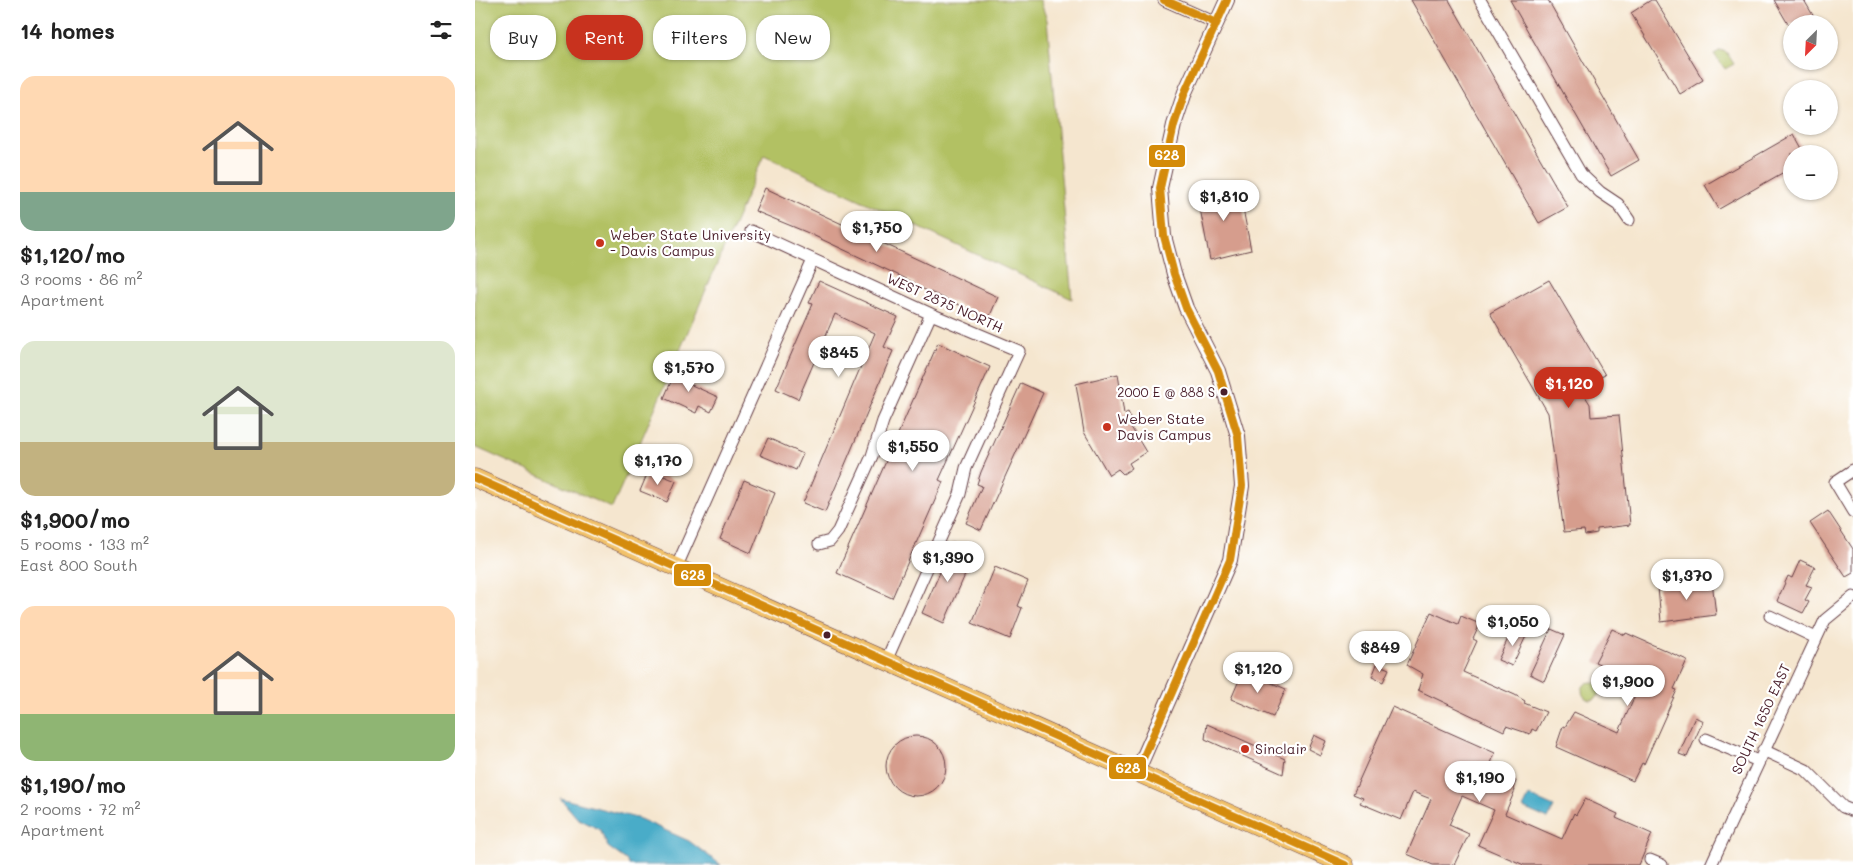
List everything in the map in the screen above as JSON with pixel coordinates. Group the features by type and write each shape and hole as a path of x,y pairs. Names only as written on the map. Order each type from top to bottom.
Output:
{"main road":[{"path":"475,478 1345,865"}],"street":[{"path":"1163,0 1217,23"},
{"path":"1137,772 1230,560 1242,486 1238,436 1218,371 1186,308 1174,274 1164,236 1160,188 1174,124 1185,92 1227,0"},
{"path":"1480,0 1581,174 1600,192 1618,204 1629,220"},
{"name":"WEST 2875 NORTH","path":"751,231 931,314 1019,352 966,468 960,494 886,661"},
{"path":"676,568 813,260"},
{"path":"819,544 830,541 838,531 872,456 883,421 931,314"},
{"path":"1853,470 1835,482 1853,512"},
{"name":"SOUTH 1650 EAST","path":"1711,865 1760,756 1825,620 1853,598"},
{"path":"1770,616 1816,638"},
{"path":"1706,739 1806,770 1843,807 1853,811"},
{"path":"1650,860 1661,865"}],"green space":[{"name":"Weber State University - Davis Campus","path":"475,0 1040,0 1047,20 1072,299 764,155 612,508 475,447"},
{"path":"1721,50 1727,53 1734,64 1725,69 1714,54"},
{"path":"844,335 861,342 853,359 836,352"},
{"path":"1587,682 1595,682 1600,687 1598,698 1587,700 1582,695 1582,687"}],"water":[{"path":"1529,796 1554,807 1548,819 1523,808"},
{"path":"560,798 640,819 689,841 721,865 629,865 626,860 608,847 600,830 577,818"}],"building":[{"path":"1411,0 1449,0 1568,207 1539,223"},
{"path":"1510,0 1548,0 1639,160 1611,176"},
{"path":"1651,0 1655,0 1703,80 1680,94 1631,13"},
{"path":"1774,0 1804,0 1813,15 1783,15"},
{"path":"1792,135 1795,135 1800,145 1783,145 1783,173 1719,209 1705,185"},
{"path":"1238,183 1251,250 1210,260 1197,193"},
{"path":"765,188 998,297 989,318 914,285 915,283 806,232 755,211"},
{"path":"1549,280 1605,375 1580,388 1590,404 1591,417 1619,415 1630,525 1597,529 1597,533 1585,535 1584,530 1564,532 1548,413 1490,313"},
{"path":"819,281 898,317 884,347 893,351 825,512 803,503 875,333 835,314 798,399 776,389 813,304 809,303"},
{"path":"938,343 990,367 939,480 943,482 892,598 837,573"},
{"path":"678,366 692,372 687,383 718,397 711,412 699,406 696,413 664,398"},
{"name":"Weber State Davis Campus","path":"1118,374 1124,414 1128,412 1132,420 1128,422 1146,452 1129,463 1132,468 1123,474 1118,469 1109,475 1084,432 1076,384"},
{"path":"1021,383 1043,393 981,530 966,523 982,486 977,484 981,472"},
{"path":"768,438 803,454 796,470 760,455"},
{"path":"649,470 676,481 667,502 640,491"},
{"path":"744,480 775,493 751,553 720,539"},
{"path":"1828,511 1853,549 1853,573 1846,577 1810,523"},
{"path":"953,543 975,552 944,623 922,613"},
{"path":"1800,560 1815,567 1806,585 1812,587 1805,600 1809,602 1803,613 1777,601 1788,576 1792,578"},
{"path":"995,567 1028,581 1018,606 1022,608 1010,639 972,623"},
{"path":"1712,581 1716,615 1661,622 1658,587"},
{"path":"1431,612 1458,624 1461,616 1480,624 1473,639 1477,641 1463,672 1515,695 1525,701 1524,703 1546,712 1536,731 1532,729 1530,734 1506,726 1504,731 1418,690 1423,674 1407,665"},
{"path":"1513,628 1527,634 1512,666 1498,660"},
{"path":"1551,629 1565,635 1544,681 1530,674"},
{"path":"1612,629 1625,635 1626,633 1687,660 1674,689 1677,690 1644,764 1642,763 1633,781 1556,747 1563,726 1565,727 1574,712 1619,732 1641,681 1595,662"},
{"path":"1377,664 1389,669 1383,682 1372,677"},
{"path":"1243,671 1286,689 1273,717 1231,699"},
{"path":"1392,707 1495,753 1488,771 1507,780 1508,777 1516,781 1513,789 1515,790 1505,814 1562,839 1574,813 1576,815 1585,799 1618,814 1616,818 1652,834 1639,865 1524,865 1478,845 1494,810 1462,796 1449,825 1469,834 1454,865 1433,865 1407,854 1431,799 1413,792 1401,820 1360,803 1363,798 1353,794"},
{"path":"1695,717 1703,721 1687,757 1679,754"},
{"name":"Sinclair","path":"1207,724 1285,759 1283,774 1205,739"},
{"path":"1314,735 1326,741 1320,755 1308,749"},
{"path":"916,736 933,741 941,749 946,766 941,783 933,791 916,796 899,791 891,783 886,766 891,749 899,741"}],"transit line":[{"name":"628","path":"1164,0 1216,23"},
{"name":"628","path":"1137,772 1230,560 1242,486 1238,436 1218,371 1186,308 1174,274 1164,236 1160,188 1174,125 1185,92 1227,0"},
{"name":"628","path":"475,478 1345,865"}],"place":[{"name":"Weber State University - Davis Campus","path":"600,243"},
{"name":"2000 E @ 888 S","path":"1224,392"},
{"name":"Weber State Davis Campus","path":"1107,427"},
{"name":"Sinclair","path":"1245,749"}]}
